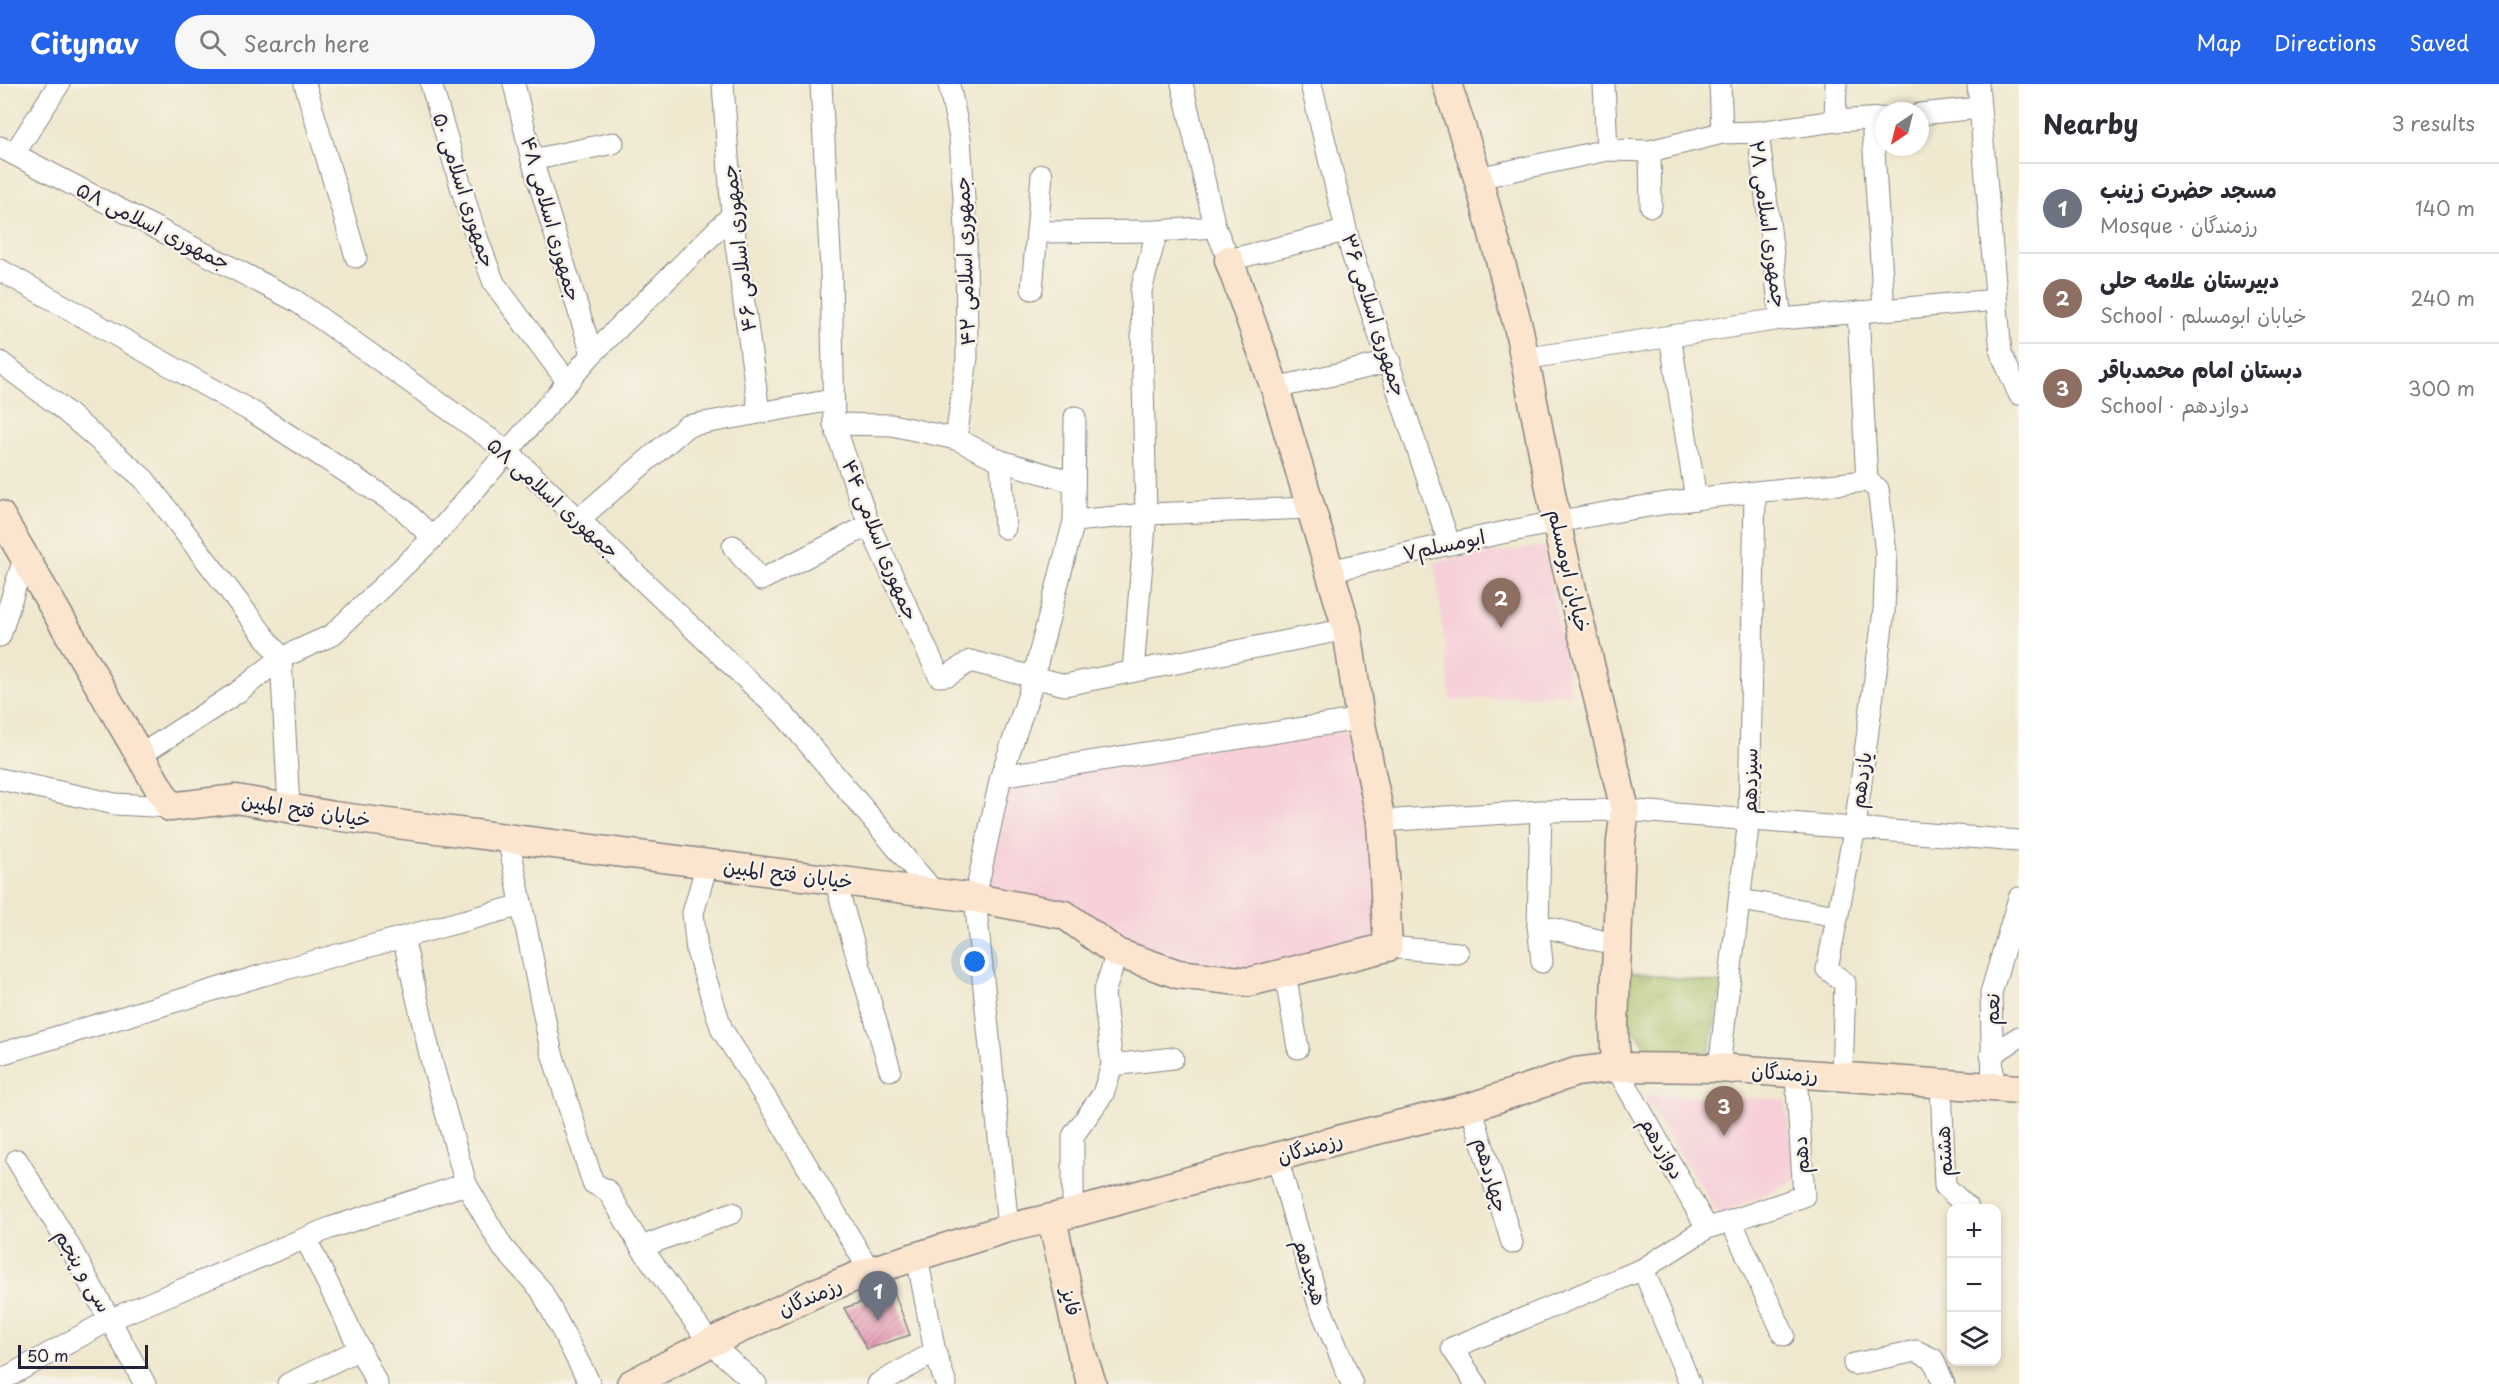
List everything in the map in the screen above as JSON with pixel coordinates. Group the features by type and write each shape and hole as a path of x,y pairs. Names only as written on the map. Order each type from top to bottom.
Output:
{"street":[{"path":"7,150 59,84"},
{"path":"305,84 356,257"},
{"name":"جمهوری اسلامی ۵۰","path":"431,84 473,227 494,283 567,381"},
{"name":"جمهوری اسلامی ۴۸","path":"514,84 532,160 592,354"},
{"path":"723,84 728,84"},
{"name":"جمهوری اسلامی ۴۶","path":"723,84 732,216 759,412"},
{"name":"جمهوری اسلامی ۴۴","path":"821,84 831,272 834,424 869,525 939,676 949,675 970,661 1032,679"},
{"name":"جمهوری اسلامی ۴۲","path":"949,84 960,138 966,229 967,358 956,439"},
{"path":"1182,84 1215,227 1275,388 1347,629 1360,719 1381,821 1388,947 1458,953"},
{"name":"جمهوری اسلامی ۳۶","path":"1311,84 1345,231 1449,543"},
{"name":"خیابان ابومسلم","path":"1447,84 1478,178 1519,330 1523,359 1558,522 1625,810 1621,841 1614,1026 1616,1067"},
{"path":"1604,84 1607,150"},
{"name":"جمهوری اسلامی ۲۸","path":"1523,359 1781,319 1758,132 1722,133 1720,84"},
{"path":"1835,121 1836,84"},
{"path":"1978,84 2001,353 2019,394"},
{"path":"1929,113 1979,108"},
{"path":"1758,132 1835,121 1875,119"},
{"path":"1478,178 1607,150 1650,151 1722,133"},
{"path":"532,160 613,143"},
{"name":"جمهوری اسلامی ۵۸","path":"7,150 296,301 507,451 784,715 935,893"},
{"path":"1650,151 1651,206"},
{"path":"1879,156 1884,310"},
{"path":"1032,289 1042,175"},
{"path":"139,756 238,692 281,658 332,635 433,538 592,354 732,216"},
{"path":"1037,232 1157,231 1215,227"},
{"path":"1133,671 1146,514 1141,291 1157,231"},
{"path":"1229,260 1345,231"},
{"path":"4,279 256,414 402,508 433,538"},
{"path":"1781,319 1996,300"},
{"path":"1858,312 1867,481"},
{"path":"1670,336 1696,499"},
{"path":"0,362 58,405 144,479 281,658 289,808"},
{"path":"1275,388 1390,362"},
{"path":"578,520 687,426 832,400"},
{"path":"1008,1228 975,898 1001,776 1029,694 1074,521 1075,417"},
{"path":"834,424 892,425 956,439 1001,461 1073,482"},
{"path":"1001,461 1005,528"},
{"name":"ابومسلم۷","path":"1330,571 1449,543 1558,522 1696,499 1867,481"},
{"name":"یازدهم","path":"1842,1076 1845,983 1827,969 1855,827 1884,611 1886,564 1878,489 1867,481"},
{"name":"سیزدهم","path":"1719,1068 1749,819 1755,493"},
{"path":"1074,521 1146,514 1311,508"},
{"path":"0,515 170,807"},
{"path":"733,546 762,580 869,525"},
{"path":"0,636 25,555"},
{"path":"1032,679 1065,686 1347,629"},
{"path":"1001,776 1360,719"},
{"path":"0,778 115,804 170,807"},
{"name":"خیابان فتح المبین","path":"170,807 236,799 508,838 975,898 1065,915 1118,953 1178,974 1237,981 1249,982 1388,947"},
{"path":"1381,821 1541,811 1625,810 2019,841"},
{"path":"1541,811 1538,925 1542,962"},
{"path":"508,838 551,1050 592,1183 608,1191 642,1247 710,1342 756,1384"},
{"path":"707,864 693,913 698,951 722,1030 776,1114 870,1271"},
{"path":"835,880 890,1070"},
{"name":"نعم","path":"2012,1091 1991,1055 1991,993 2019,898"},
{"path":"1740,900 1838,916"},
{"path":"0,1054 252,978 522,905"},
{"path":"1538,925 1617,945"},
{"path":"403,937 432,1063 466,1185 503,1248 541,1290 590,1384"},
{"path":"1063,1216 1073,1136 1103,1094 1112,1065 1104,993 1118,953"},
{"path":"1285,973 1298,1048"},
{"path":"1991,1055 2019,1037"},
{"path":"1112,1065 1173,1058"},
{"name":"رزمندگان","path":"632,1384 710,1342 815,1293 870,1271 1008,1228 1063,1216 1349,1137 1471,1107 1576,1072 1616,1067 1719,1068 2012,1091"},
{"name":"دوازدهم","path":"1616,1067 1707,1228"},
{"name":"دهم","path":"1731,1221 1804,1196 1796,1073"},
{"name":"هشتم","path":"1941,1084 1945,1186 1963,1204"},
{"name":"چهاردهم","path":"1471,1107 1512,1243"},
{"name":"هیجدهم","path":"1277,1157 1318,1302 1352,1384"},
{"name":"سی و پنجم","path":"17,1160 66,1239 145,1384"},
{"path":"0,1381 25,1377 111,1320 306,1239 466,1185"},
{"path":"642,1247 732,1214"},
{"name":"فایز","path":"1063,1216 1082,1354 1092,1384"},
{"path":"1476,1384 1452,1348 1643,1269 1707,1228 1731,1221 1784,1335"},
{"path":"306,1239 377,1384"},
{"path":"917,1256 935,1352 946,1384"},
{"path":"1643,1269 1690,1384"},
{"path":"288,1384 360,1349"},
{"path":"1854,1364 1916,1351 1934,1359 1944,1384"},
{"path":"878,1384 935,1352"}],"shaded area":[{"path":"1545,546 1571,693 1451,701 1435,562"},
{"path":"1362,730 1388,947 1249,982 1117,953 1066,902 975,898 1001,776"},
{"path":"1643,1095 1785,1099 1796,1180 1719,1215"}],"green space":[{"path":"1629,972 1722,984 1709,1053 1653,1055 1625,1019"}],"building":[{"path":"894,1292 910,1335 867,1349 844,1308"}],"place":[{"name":"دبیرستان علامه حلی","path":"1501,628"},
{"name":"دبستان امام محمدباقر","path":"1724,1136"},
{"name":"مسجد حضرت زینب","path":"878,1321"}]}
